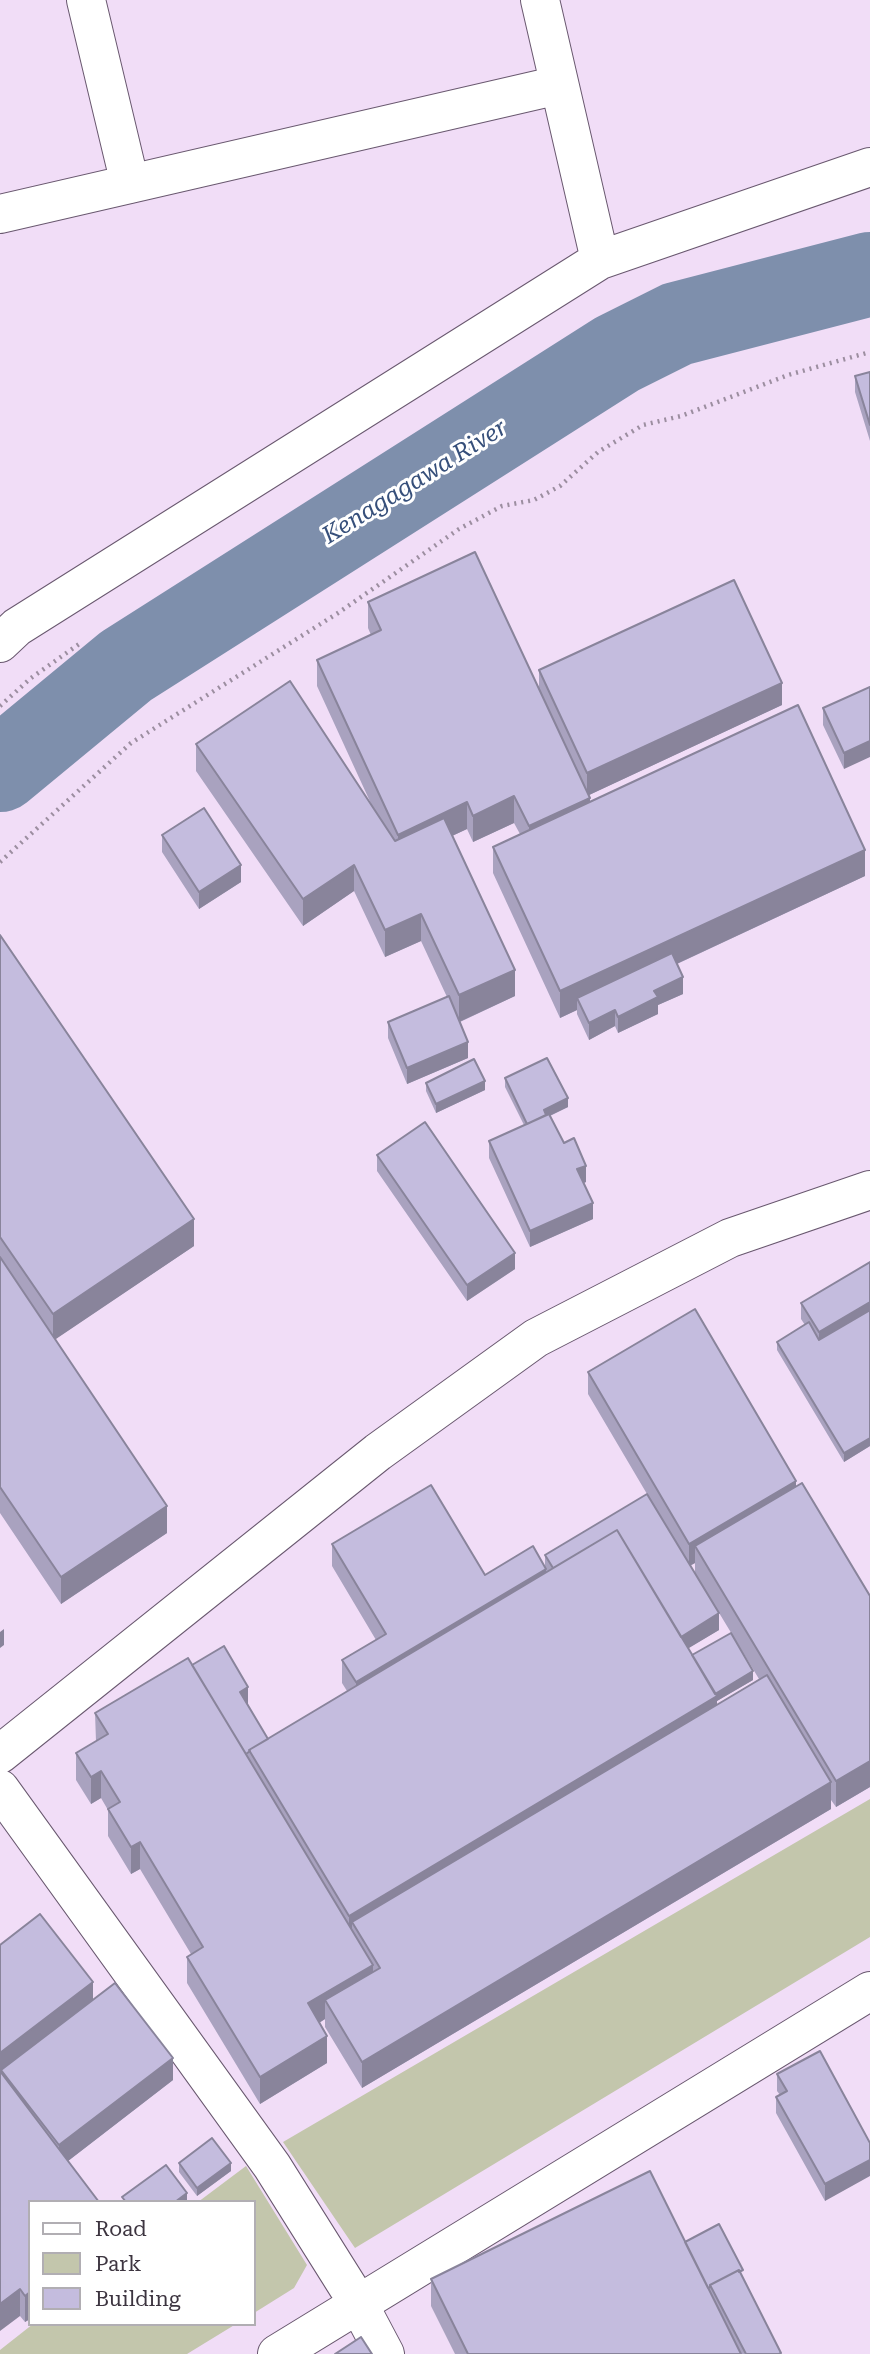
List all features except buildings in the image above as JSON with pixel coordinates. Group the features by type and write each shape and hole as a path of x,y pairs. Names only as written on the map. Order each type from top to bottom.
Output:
{"street":[{"path":"86,0 130,184"},
{"path":"540,0 600,260"},
{"path":"0,214 559,85"},
{"path":"0,643 17,626 600,260 870,167"},
{"path":"0,1754 378,1452 536,1338 730,1238 870,1190"},
{"path":"0,1789 272,2166 358,2304 385,2354"},
{"path":"277,2354 870,1991"}],"path":[{"path":"0,862 131,743 338,613 459,529 502,506 534,500 560,486 598,452 643,425 681,416 800,371 870,352"},
{"path":"0,706 31,678 87,638"}],"green space":[{"path":"870,1799 870,1937 355,2248 283,2142"},
{"path":"246,2166 307,2265 294,2288 256,2312 256,2200 201,2200"},
{"path":"30,2326 233,2326 187,2354 0,2354 0,2350"}],"waterway":[{"name":"Kenagagawa River","path":"0,770 126,666 617,354 677,324 870,274"}]}
